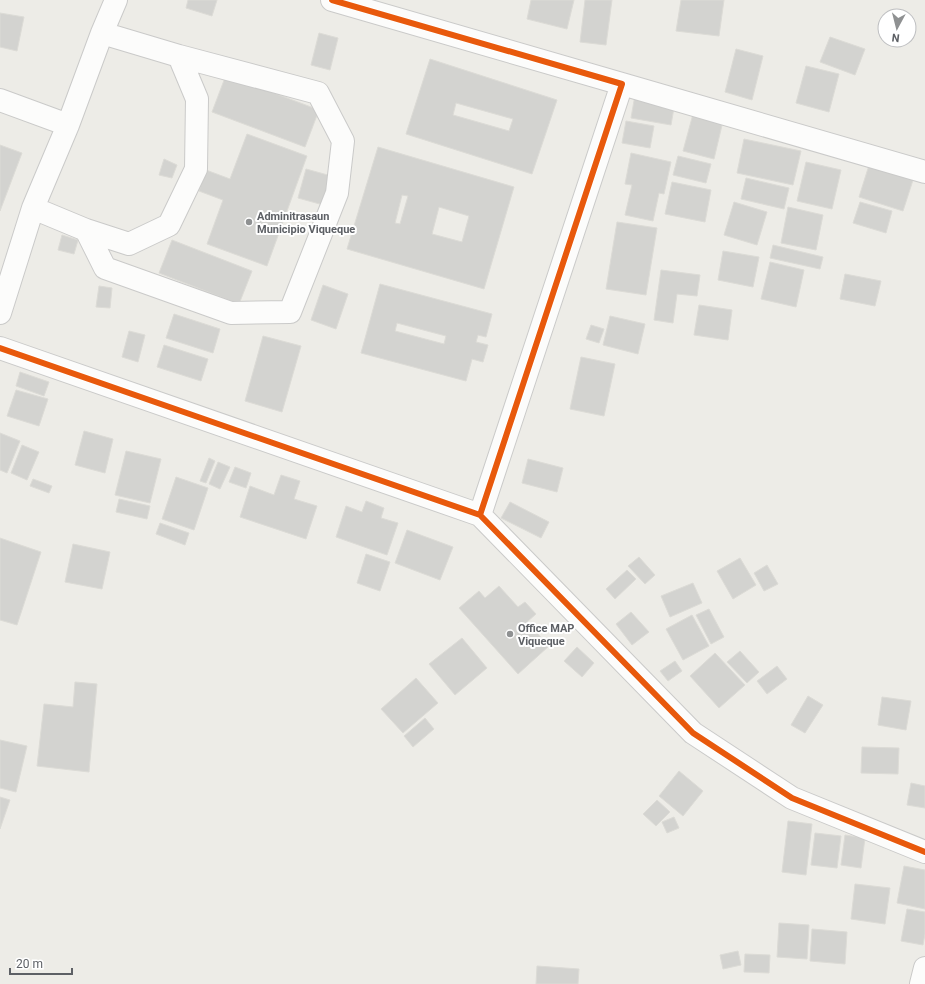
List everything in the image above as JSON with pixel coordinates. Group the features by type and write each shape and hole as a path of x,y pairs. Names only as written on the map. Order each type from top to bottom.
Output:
{"street":[{"path":"0,313 33,208 68,125 102,33 116,0"},
{"path":"332,0 925,172"},
{"path":"86,230 105,268 230,313 290,312 337,193 343,141 318,93 179,56 102,33"},
{"path":"33,208 86,230 129,244 169,225 196,170 197,99 179,56"},
{"path":"480,515 622,84"},
{"path":"0,100 68,125"},
{"path":"0,348 480,515 693,733 792,798 925,852"},
{"path":"921,984 925,968"}],"building":[{"path":"188,0 217,0 212,16 186,8"},
{"path":"531,0 574,0 567,29 527,19"},
{"path":"585,0 612,0 606,45 580,42"},
{"path":"681,0 724,0 719,36 676,31"},
{"path":"0,13 24,17 17,51 0,47"},
{"path":"319,33 338,38 330,70 311,65"},
{"path":"830,37 865,49 855,75 820,62"},
{"path":"736,49 763,56 752,100 725,92"},
{"path":"430,59 557,100 532,174 406,134","holes":["456,103 513,119 509,131 453,115"]},
{"path":"806,66 839,74 829,112 796,103"},
{"path":"226,75 319,110 305,147 212,112"},
{"path":"635,95 675,102 671,125 631,118"},
{"path":"693,114 723,121 714,159 683,151"},
{"path":"626,121 654,126 650,148 622,143"},
{"name":"Adminitrasaun Municipio Viqueque","path":"247,134 307,156 267,266 207,244 223,200 199,191 206,170 230,179"},
{"path":"744,139 801,151 793,185 737,173"},
{"path":"0,145 22,153 0,211"},
{"path":"378,147 514,187 484,289 347,249","holes":["402,195 408,196 400,224 395,223","439,207 469,216 462,242 432,234"]},
{"path":"631,153 671,162 664,194 659,193 653,221 625,215 632,185 625,184"},
{"path":"678,156 711,164 706,183 673,175"},
{"path":"164,159 177,165 172,178 159,175"},
{"path":"806,162 841,170 832,209 797,201"},
{"path":"870,162 914,177 903,211 859,197"},
{"path":"306,169 335,177 327,206 298,198"},
{"path":"746,178 789,188 784,209 741,199"},
{"path":"672,182 711,190 705,222 665,214"},
{"path":"734,202 767,212 757,245 724,235"},
{"path":"860,202 892,211 886,233 853,223"},
{"path":"788,207 823,215 816,250 781,243"},
{"path":"617,222 657,228 646,295 606,289"},
{"path":"62,235 78,240 74,254 58,250"},
{"path":"172,240 252,271 239,304 159,273"},
{"path":"773,245 823,257 820,269 770,258"},
{"path":"723,251 759,257 753,287 718,280"},
{"path":"770,262 804,270 796,307 761,299"},
{"path":"661,270 700,275 697,296 677,294 673,323 654,320"},
{"path":"845,274 881,281 875,306 840,299"},
{"path":"380,284 492,314 486,337 478,335 476,342 488,345 483,362 472,359 466,381 361,353","holes":["397,323 446,336 444,344 395,331"]},
{"path":"323,285 348,294 336,329 311,320"},
{"path":"99,286 112,288 110,308 96,307"},
{"path":"699,305 732,310 728,340 694,335"},
{"path":"174,314 220,329 213,353 166,338"},
{"path":"610,316 645,324 638,354 603,345"},
{"path":"591,325 604,329 599,343 586,339"},
{"path":"129,331 145,335 138,362 122,357"},
{"path":"263,336 301,346 282,412 245,401"},
{"path":"164,345 208,359 201,381 157,367"},
{"path":"581,357 615,364 604,416 570,409"},
{"path":"20,372 49,382 44,396 16,386"},
{"path":"16,390 48,399 39,426 7,416"},
{"path":"84,431 113,439 105,473 75,465"},
{"path":"0,433 20,441 7,473 0,470"},
{"path":"22,445 39,452 27,480 11,473"},
{"path":"126,451 161,459 150,503 115,495"},
{"path":"209,458 215,461 206,483 200,481"},
{"path":"528,459 563,468 557,492 522,483"},
{"path":"218,462 230,467 220,489 209,484"},
{"path":"235,467 251,473 246,488 229,482"},
{"path":"281,475 300,481 294,499 317,506 306,539 240,517 250,486 274,495"},
{"path":"176,477 208,488 194,530 162,519"},
{"path":"33,479 52,486 49,493 30,486"},
{"path":"119,499 150,506 147,519 116,512"},
{"path":"366,501 384,508 381,518 398,523 387,555 336,537 346,506 362,512"},
{"path":"510,502 549,522 541,538 501,518"},
{"path":"160,523 189,533 185,545 156,534"},
{"path":"407,530 453,547 440,580 395,563"},
{"path":"0,538 41,552 17,625 0,620"},
{"path":"73,544 110,552 102,589 65,582"},
{"path":"366,554 390,562 380,591 357,583"},
{"path":"639,557 655,575 645,584 628,566"},
{"path":"740,558 756,585 733,599 717,571"},
{"path":"767,565 778,584 764,591 754,573"},
{"path":"627,570 636,579 615,599 606,589"},
{"path":"693,583 702,603 670,617 661,596"},
{"name":"Office MAP Viqueque","path":"499,586 518,607 525,602 536,614 527,622 549,646 518,674 459,608 479,591 485,598"},
{"path":"709,609 724,637 711,644 696,615"},
{"path":"631,612 649,632 632,645 616,624"},
{"path":"692,615 709,646 683,660 666,629"},
{"path":"462,638 487,668 455,695 429,664"},
{"path":"577,647 594,663 582,677 564,661"},
{"path":"740,651 759,672 747,683 727,662"},
{"path":"715,653 745,685 719,708 690,676"},
{"path":"675,661 682,671 668,681 660,671"},
{"path":"777,666 787,679 767,694 757,681"},
{"path":"416,678 438,703 403,733 381,709"},
{"path":"75,682 97,684 89,772 37,766 44,704 73,707"},
{"path":"808,696 823,705 805,733 791,725"},
{"path":"882,697 911,701 906,730 878,725"},
{"path":"425,718 434,729 413,747 404,736"},
{"path":"0,740 27,746 16,792 0,788"},
{"path":"862,747 899,748 898,774 861,773"},
{"path":"679,771 703,791 683,816 659,796"},
{"path":"911,783 925,786 925,808 907,805"},
{"path":"0,797 10,800 0,829"},
{"path":"657,800 670,812 656,826 643,814"},
{"path":"674,817 679,828 667,833 662,822"},
{"path":"788,821 812,824 806,875 782,872"},
{"path":"815,833 841,836 837,868 811,865"},
{"path":"845,835 865,838 861,868 841,865"},
{"path":"904,866 925,870 925,909 897,903"},
{"path":"855,884 890,888 885,924 851,919"},
{"path":"907,909 925,912 925,934 923,945 901,941"},
{"path":"779,923 809,925 807,959 777,957"},
{"path":"812,929 847,932 845,964 810,961"},
{"path":"738,951 741,965 723,969 720,955"},
{"path":"745,954 770,955 769,973 744,972"},
{"path":"537,966 579,969 578,984 536,984"}],"cycle path":[{"path":"332,0 622,84 480,515"},
{"path":"0,348 480,515 693,733 792,798 925,852"}],"place":[{"name":"Adminitrasaun Municipio Viqueque","path":"249,222"},
{"name":"Office MAP Viqueque","path":"510,634"}]}
